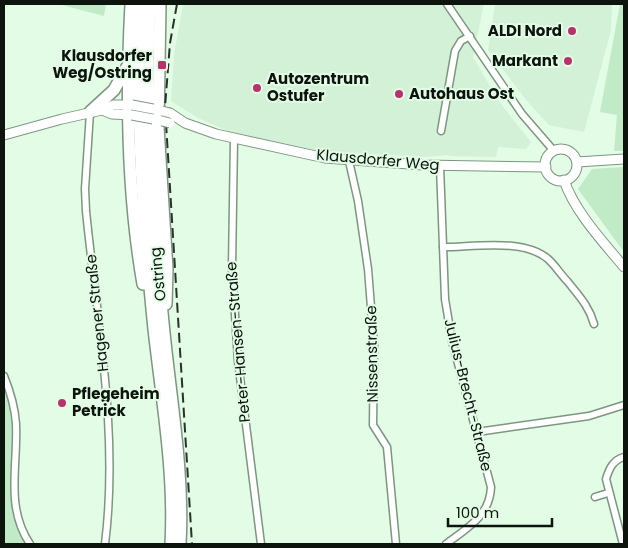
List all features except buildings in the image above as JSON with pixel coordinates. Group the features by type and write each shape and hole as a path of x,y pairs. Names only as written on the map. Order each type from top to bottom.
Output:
{"highway":[{"path":"131,4 129,64 136,242 145,296 154,329"},
{"name":"Ostring","path":"141,4 138,64 139,148 167,456 171,544"},
{"name":"Ostring","path":"150,4 147,94 149,168 177,451 180,544"},
{"path":"160,4 161,116 168,276 168,296 163,320"},
{"path":"96,111 114,90 129,64"}],"street":[{"path":"448,4 522,114 554,151"},
{"path":"441,130 455,51 461,41 470,36"},
{"name":"Klausdorfer Weg","path":"4,136 113,105 161,116 234,139 349,161 440,166 546,167"},
{"name":"Hagener Straße","path":"96,111 86,168 86,211 108,419 110,466 105,544"},
{"name":"Peter-Hansen-Straße","path":"234,139 230,238 232,278 238,361 261,544"},
{"path":"567,150 574,154 577,162 574,174 564,180 552,178 546,167 547,158 554,151 567,150"},
{"path":"577,162 624,159"},
{"name":"Nissenstraße","path":"349,161 358,201 368,269 374,345 373,425 387,447 396,544"},
{"name":"Julius-Brecht-Straße","path":"440,166 445,299 452,341 491,487 489,504 481,516 446,544"},
{"path":"564,180 569,194 624,268"},
{"path":"443,247 509,246 535,251 548,259 590,308 594,324"},
{"path":"4,376 11,395 16,424 13,498 17,518 30,544"},
{"path":"477,432 589,416 624,405"},
{"path":"623,544 608,493 606,479 608,469 613,463 624,457"},
{"path":"595,497 608,493"}],"shaded area":[{"path":"58,4 106,4 104,16"},
{"path":"183,4 484,4 473,57 500,103 531,142 526,149 498,147 496,157 447,155 424,157 321,151 242,137 198,118 171,101 174,55"},
{"path":"495,4 612,5 611,30 584,132 549,125 527,101 488,50"},
{"path":"620,4 624,4 624,151 614,151 617,115 600,112"},
{"path":"624,167 624,252 578,189 592,169"},
{"path":"4,386 10,405 12,425 14,507 18,526 25,544 4,544"}],"railway":[{"path":"177,4 170,43 165,107 192,544"}],"place":[{"name":"ALDI Nord","path":"572,31"},
{"name":"Markant","path":"568,61"},
{"name":"Klausdorfer Weg/Ostring","path":"162,65"},
{"name":"Autozentrum Ostufer","path":"257,88"},
{"name":"Autohaus Ost","path":"399,94"},
{"name":"Pflegeheim Petrick","path":"62,403"}]}
